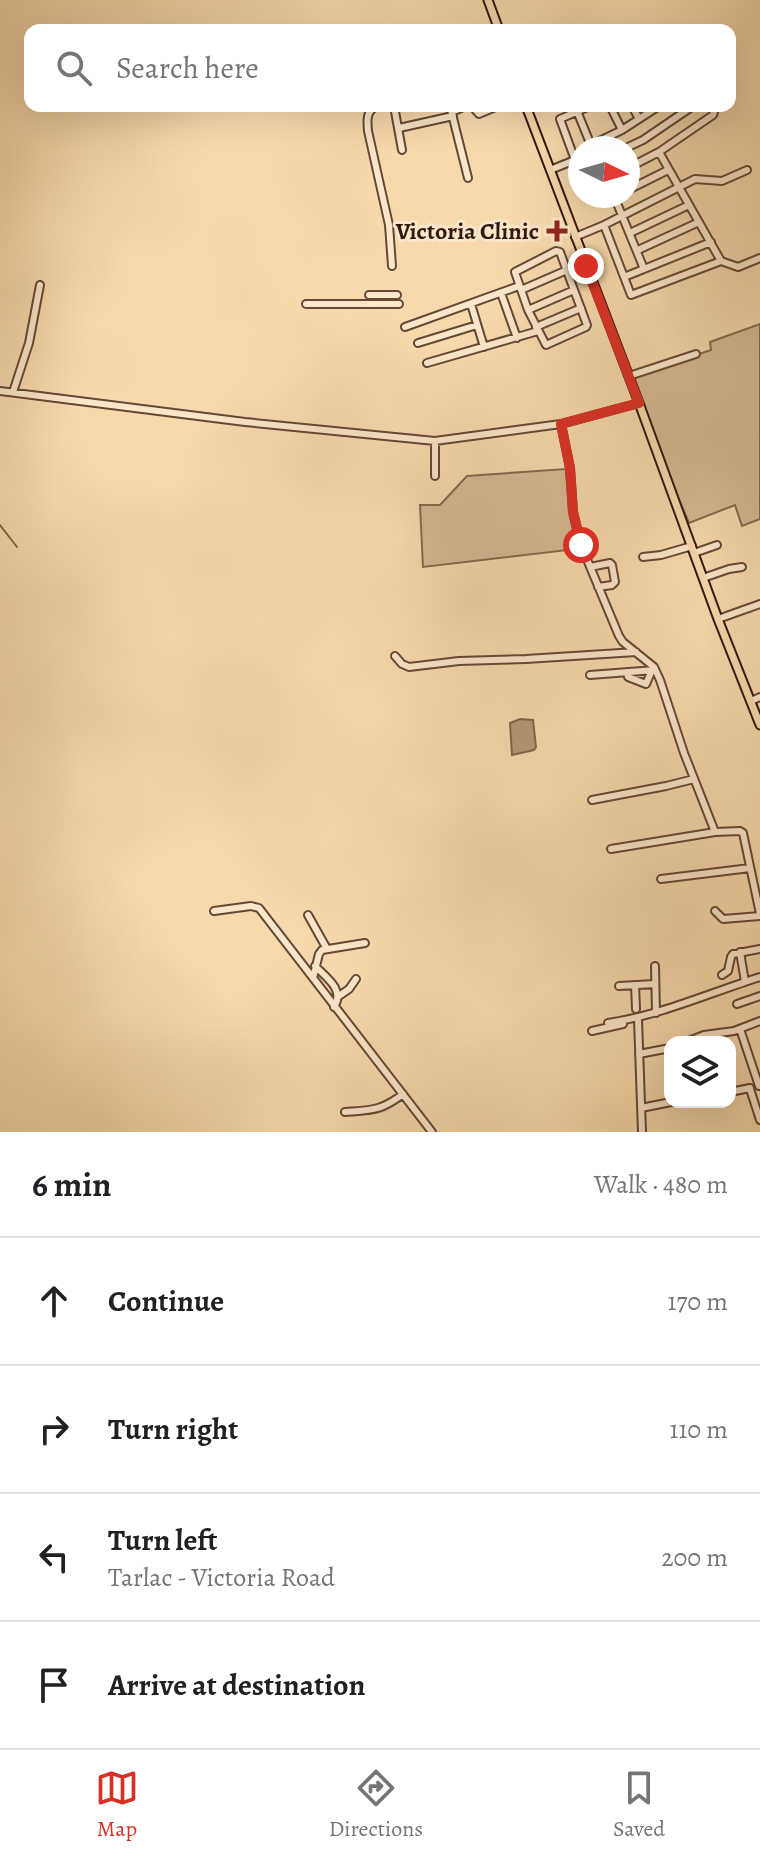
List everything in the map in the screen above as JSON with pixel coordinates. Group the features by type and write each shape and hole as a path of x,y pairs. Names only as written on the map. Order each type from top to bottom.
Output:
{"main road":[{"path":"488,0 497,24"},
{"path":"528,112 760,725"}],"street":[{"path":"370,112 368,131 389,225 392,266"},
{"path":"395,112 402,150"},
{"path":"399,128 448,112"},
{"path":"451,112 468,178"},
{"path":"568,137 560,119 575,112"},
{"path":"577,112 588,136"},
{"path":"613,112 622,130"},
{"path":"635,112 639,119"},
{"path":"611,136 648,112"},
{"path":"640,141 684,112"},
{"path":"640,162 659,152 714,112"},
{"path":"659,152 721,261 735,267 760,258"},
{"path":"550,170 568,163"},
{"path":"640,184 668,170"},
{"path":"575,237 695,179 722,181 747,170"},
{"path":"630,233 689,205"},
{"path":"620,208 644,269"},
{"path":"638,250 699,222"},
{"path":"604,225 631,295 721,261"},
{"path":"624,277 711,242"},
{"path":"556,251 560,252 567,271 587,322 586,327 546,345 515,275 517,270 556,251"},
{"path":"405,327 585,263"},
{"path":"13,392 29,343 40,285"},
{"path":"528,310 574,290"},
{"path":"501,293 517,338"},
{"path":"369,295 397,295"},
{"path":"306,304 399,304"},
{"path":"471,304 484,347"},
{"path":"427,363 517,338 581,308"},
{"path":"418,343 477,325"},
{"path":"629,376 696,354"},
{"path":"0,391 245,422 435,441 561,424 639,403"},
{"path":"561,424 570,468 573,512 581,545 619,636 654,670 715,832"},
{"path":"435,441 435,476"},
{"path":"643,557 717,545"},
{"path":"590,567 612,565 615,582 598,587"},
{"path":"703,578 742,567"},
{"path":"718,619 760,604"},
{"path":"395,656 409,667 459,661 636,652"},
{"path":"627,672 631,679 647,684 654,670"},
{"path":"590,675 654,670"},
{"path":"751,701 760,697"},
{"path":"592,800 694,779"},
{"path":"611,849 715,832 742,831 760,915 723,919 715,911"},
{"path":"661,879 750,868"},
{"path":"214,911 251,906 259,908 432,1132"},
{"path":"308,915 327,949"},
{"path":"313,978 322,950 365,943"},
{"path":"722,975 728,971 731,957 740,952 760,949"},
{"path":"740,952 745,982"},
{"path":"315,966 334,984 339,996"},
{"path":"655,966 656,1013"},
{"path":"592,1031 638,1020 760,977"},
{"path":"334,1007 339,996 356,979"},
{"path":"619,986 655,984"},
{"path":"635,985 636,1009"},
{"path":"737,1004 760,996"},
{"path":"608,1023 638,1020"},
{"path":"638,1020 642,1132"},
{"path":"701,1036 728,1033 760,1021"},
{"path":"736,1091 759,1086 740,1029"},
{"path":"639,1054 664,1050"},
{"path":"750,1089 760,1120"},
{"path":"345,1112 377,1110 403,1094"},
{"path":"641,1108 664,1103"}],"shaded area":[{"path":"760,324 760,519 742,526 735,505 689,523 633,376 711,350 710,342"},
{"path":"566,469 578,542 567,543 568,550 423,567 420,505 440,505 467,476"},
{"path":"520,719 533,720 536,747 512,755 510,723"}],"waterway":[{"path":"0,525 17,547"}],"place":[{"name":"Victoria Clinic","path":"557,231"}],"route":[{"path":"581,545 573,512 570,468 561,424 639,403 586,266"}]}
